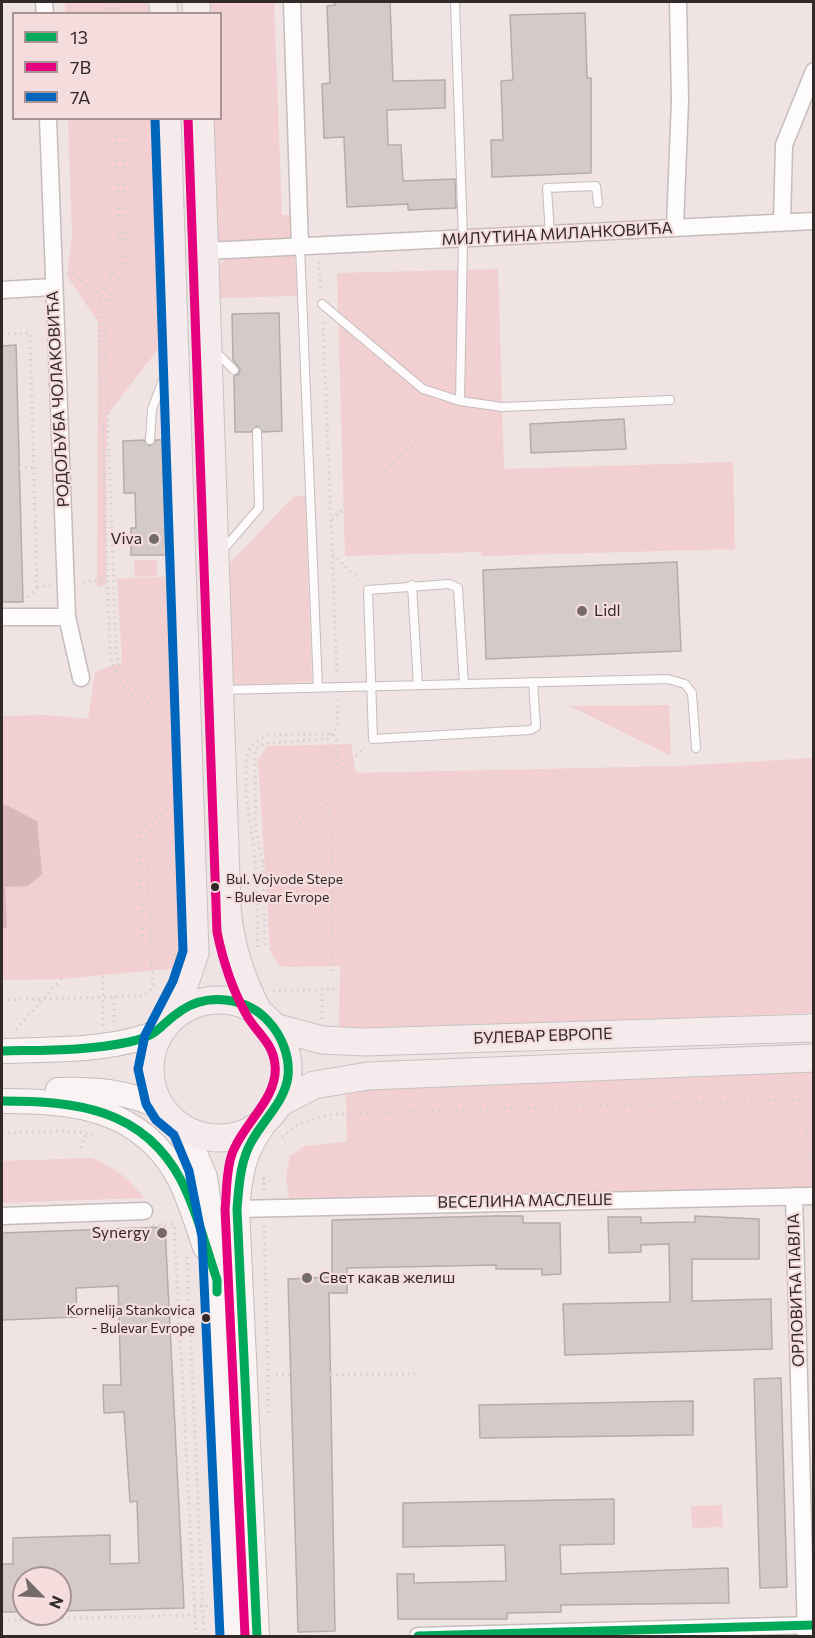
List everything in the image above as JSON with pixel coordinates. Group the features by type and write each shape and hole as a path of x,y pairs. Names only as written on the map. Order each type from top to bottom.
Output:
{"main road":[{"path":"167,120 175,349 172,515 195,953 184,986 153,1049 150,1069 153,1089 162,1107 184,1128 207,1137 232,1136 256,1127 276,1107"},
{"path":"200,120 229,932 241,977 266,1009 284,1044 288,1065 286,1085 276,1107 252,1139 243,1160 237,1209 257,1636"},
{"path":"2,1051 103,1046 136,1040 163,1028 182,1010 203,1001 237,1002 266,1009"},
{"name":"БУЛЕВАР ЕВРОПЕ","path":"266,1009 322,1040 365,1042 813,1028"},
{"name":"БУЛЕВАР ЕВРОПЕ","path":"276,1107 314,1085 368,1076 813,1058"},
{"path":"2,1092 93,1089 128,1093 162,1107"},
{"path":"2,1101 81,1105 106,1113 138,1131 163,1152 179,1179 217,1280"},
{"path":"184,1128 205,1177 214,1236 232,1636"}],"street":[{"path":"292,2 300,246"},
{"path":"675,228 681,99 678,2"},
{"path":"782,222 784,145 813,71"},
{"name":"РОДОЉУБА ЧОЛАКОВИЋА","path":"48,120 52,287 58,346 67,616 81,678"},
{"name":"МИЛУТИНА МИЛАНКОВИЋА","path":"206,251 813,221"},
{"path":"2,290 52,287"},
{"path":"2,617 67,616"},
{"name":"ОРЛОВИЋА ПАВЛА","path":"794,1196 808,1629"},
{"name":"ВЕСЕЛИНА МАСЛЕШЕ","path":"237,1209 264,1206 812,1196"},
{"path":"2,1216 144,1211"},
{"path":"418,1636 808,1629"}],"lane":[{"path":"455,2 463,239 460,401"},
{"path":"550,235 547,188 596,186 597,203"},
{"path":"300,246 318,688"},
{"path":"322,304 423,389 460,401 502,407 670,400"},
{"path":"208,345 234,370"},
{"path":"150,440 152,409 175,349"},
{"path":"215,558 259,508 257,432"},
{"path":"464,684 458,588 449,584 368,590 373,739 531,730 536,727 537,721 533,682"},
{"path":"412,585 418,685"},
{"path":"219,690 668,679 690,687 694,702 696,748"}],"path":[{"path":"115,120 120,256 98,304 111,665 122,683 171,736"},
{"path":"122,120 127,260 104,311 117,661 126,678 169,727"},
{"path":"265,945 263,863 256,831 255,751 260,745 267,743 319,741 333,734 338,721 333,554 318,246"},
{"path":"51,255 108,302"},
{"path":"2,334 30,333 37,587"},
{"path":"331,520 460,401"},
{"path":"19,468 34,467"},
{"path":"333,554 368,590"},
{"path":"333,734 338,744 336,774"},
{"path":"259,958 255,858 250,830 247,758 251,747 260,738 268,735 333,734"},
{"path":"263,863 324,796 336,774 356,758 373,739"},
{"path":"324,796 331,814 333,971"},
{"path":"142,954 139,831 173,805"},
{"path":"2,1000 141,996 150,991 153,983 146,834 171,815"},
{"path":"15,1030 61,979"},
{"path":"266,1009 279,992 337,989"},
{"path":"277,1141 300,1123 334,1114 813,1099"},
{"path":"807,1123 812,1196"},
{"path":"264,1172 270,1417"},
{"path":"174,1224 196,1636"},
{"path":"186,1246 204,1636"},
{"path":"276,1375 415,1374"},
{"path":"2,1620 195,1615"}],"shaded area":[{"path":"65,2 150,2 151,12 65,12"},
{"path":"206,2 274,2 282,215 294,215 294,241 214,244 210,120 222,120 222,12 206,12"},
{"path":"68,120 156,120 166,339 107,415 106,585 97,587 98,322 67,276 72,234"},
{"path":"295,254 297,296 217,298 215,271 227,257"},
{"path":"498,269 504,469 733,462 735,549 481,556 481,552 345,556 337,273"},
{"path":"305,496 312,682 229,686 226,567 293,497"},
{"path":"134,560 157,560 157,576 135,577"},
{"path":"175,576 186,933 178,968 61,979 2,980 2,716 47,715 88,719 95,672 122,662 117,579"},
{"path":"669,705 671,756 570,706"},
{"path":"351,744 356,773 678,766 813,758 813,1013 339,1032 340,966 286,967 278,965 270,950 258,760 267,746"},
{"path":"2,803 37,821 42,874 28,886 5,887 7,928 2,929"},
{"path":"813,1070 813,1187 289,1198 286,1176 290,1156 305,1146 347,1142 346,1095 376,1088"},
{"path":"92,1158 121,1174 144,1198 2,1203 2,1161"},
{"path":"722,1505 723,1527 692,1528 691,1506"}],"building":[{"path":"335,2 390,2 393,81 445,80 445,108 387,110 388,145 401,145 403,181 455,179 456,208 408,210 408,204 347,207 344,137 324,138 322,84 330,83 327,6 335,5"},
{"path":"585,13 587,78 591,78 591,173 492,177 491,140 503,140 501,81 513,80 510,15"},
{"path":"279,313 282,431 263,432 257,426 251,432 235,432 234,376 239,374 240,369 233,360 232,314"},
{"path":"16,345 23,602 2,602 2,346"},
{"path":"624,419 626,449 531,453 530,424"},
{"path":"144,440 150,446 156,440 162,440 166,555 131,555 131,528 136,528 135,493 124,493 123,441"},
{"name":"Lidl","path":"677,562 681,651 486,659 483,570"},
{"path":"523,1216 523,1223 560,1223 561,1274 542,1275 542,1269 496,1269 496,1265 347,1268 347,1293 329,1293 335,1631 298,1632 288,1279 332,1277 332,1220"},
{"path":"695,1216 759,1219 759,1259 692,1259 692,1301 771,1299 772,1349 565,1355 563,1304 670,1302 669,1244 641,1245 641,1252 609,1253 608,1217 641,1217 641,1223 695,1222"},
{"path":"165,1227 184,1608 72,1611 72,1566 12,1566 12,1612 2,1612 2,1564 13,1564 13,1538 110,1535 110,1564 139,1563 137,1501 130,1502 124,1412 104,1413 103,1385 121,1385 118,1286 76,1288 77,1317 2,1320 2,1233"},
{"path":"781,1378 787,1587 760,1588 754,1379"},
{"path":"693,1401 693,1435 480,1438 479,1405"},
{"path":"614,1499 614,1544 560,1545 561,1574 728,1568 729,1603 561,1605 561,1612 507,1613 507,1619 398,1619 397,1574 414,1574 414,1583 506,1581 505,1545 403,1547 403,1503"}],"transit line":[{"name":"7A","path":"155,120 183,951 173,981 145,1035 138,1069 146,1104 156,1120 174,1135 189,1171 202,1237 220,1636"},
{"name":"7B","path":"188,120 217,932 236,995 250,1021 271,1050 275,1065 275,1077 266,1100 243,1132 232,1154 225,1209 245,1636"},
{"name":"13","path":"2,1051 81,1049 129,1042 154,1033 193,1004 216,1000 228,1000 250,1007 269,1022 281,1040 288,1062 286,1085 279,1101 245,1155 237,1209 257,1636"},
{"name":"13","path":"2,1101 29,1101 81,1107 127,1123 147,1137 165,1156 187,1192 217,1280 217,1292"},
{"name":"13","path":"418,1636 814,1625"}],"place":[{"name":"Viva","path":"154,539"},
{"name":"Lidl","path":"582,611"},
{"name":"Bul. Vojvode Stepe - Bulevar Evrope","path":"215,887"},
{"name":"Synergy","path":"162,1233"},
{"name":"Свет какав желиш","path":"307,1278"},
{"name":"Kornelija Stankovica - Bulevar Evrope","path":"206,1318"}]}
